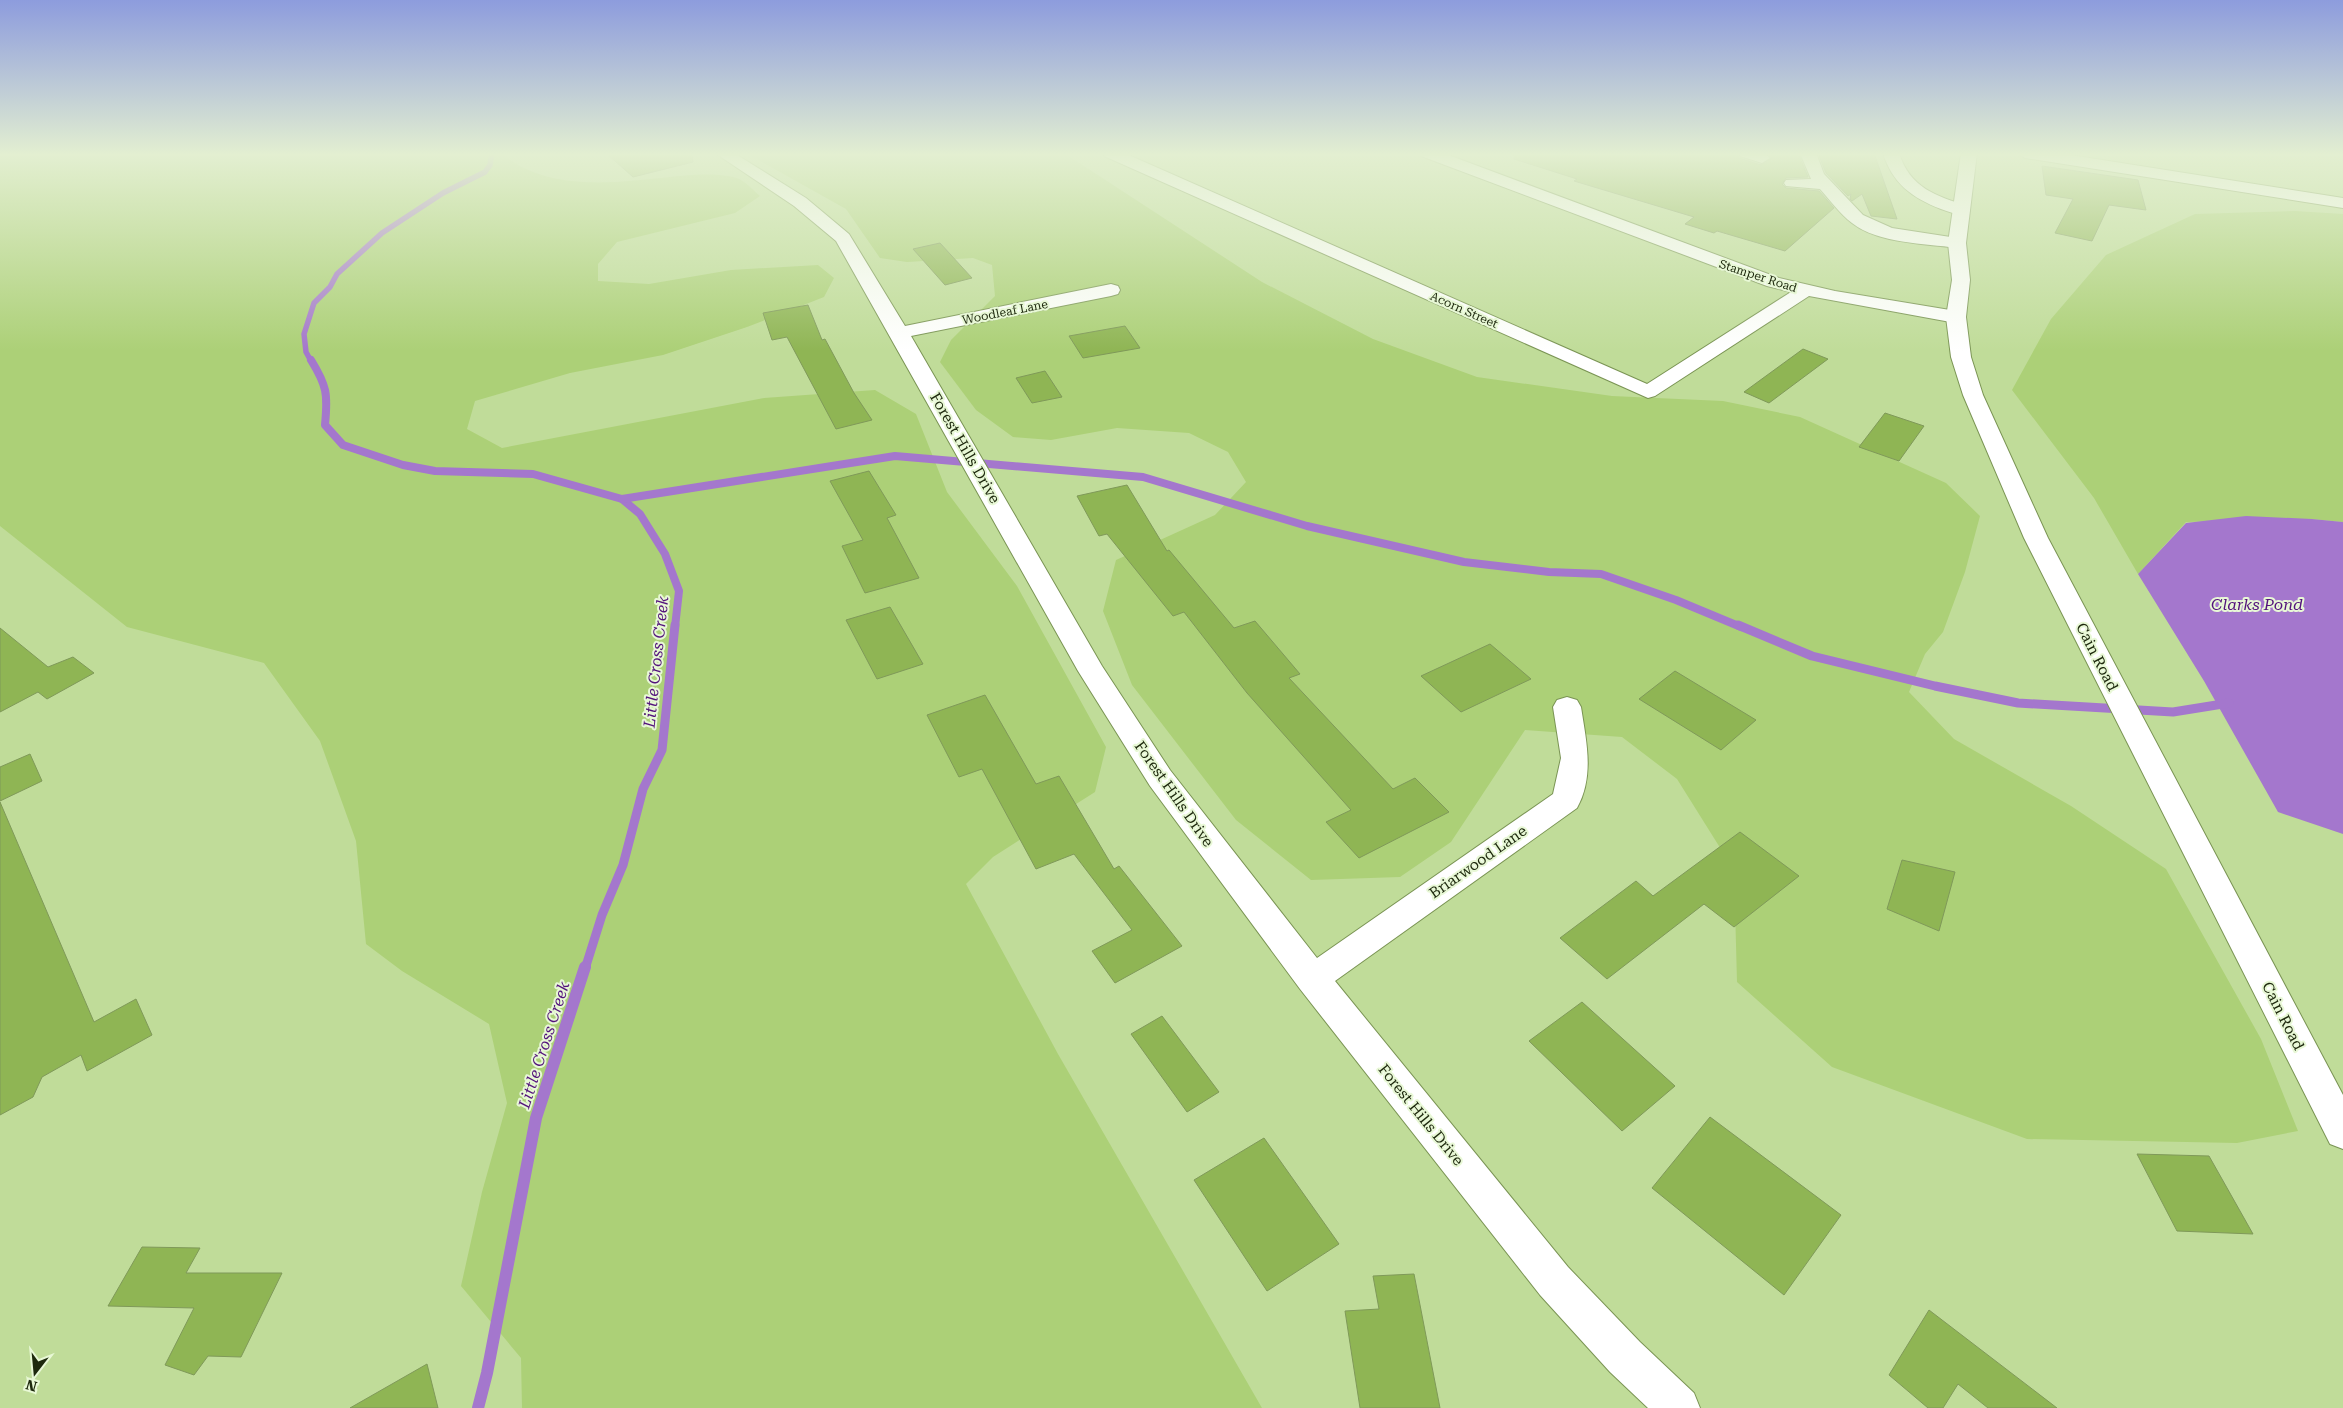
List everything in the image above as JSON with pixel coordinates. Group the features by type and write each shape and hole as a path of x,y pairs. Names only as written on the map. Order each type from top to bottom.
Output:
{"street":[{"name":"Forest Hills Drive","path":"820,219 843,238 1091,671 1160,778 1312,979 1554,1281 1672,1406"},
{"name":"Acorn Street","path":"1256,219 1648,392 1805,291"},
{"name":"Stamper Road","path":"1600,219 1747,274 1805,291 1956,317"},
{"path":"1856,219 1871,227 1890,233 1957,243"},
{"name":"Cain Road","path":"1961,219 1957,243 1961,280 1956,317 1961,357 1973,396 2036,538 2343,1132"},
{"name":"Woodleaf Lane","path":"899,333 1111,290"},
{"name":"Briarwood Lane","path":"1312,979 1567,800 1575,758 1567,706"}],"green space":[{"path":"0,219 712,219 617,242 598,264 598,281 649,284 731,270 818,265 834,278 824,297 747,327 663,355 570,373 475,401 467,429 502,448 764,398 875,390 916,414 947,492 1017,586 1106,747 1095,792 993,857 966,884 1058,1054 1262,1408 522,1408 521,1358 461,1286 482,1192 507,1103 489,1024 402,971 366,944 356,841 320,741 264,663 127,627 0,526"},
{"path":"853,219 1165,219 1262,282 1373,339 1477,377 1612,396 1723,401 1800,417 1946,483 1980,516 1965,572 1943,632 1925,654 1909,692 1954,739 2071,806 2166,869 2261,1039 2298,1131 2237,1143 2027,1139 1832,1067 1737,982 1734,870 1677,779 1622,737 1525,730 1451,842 1400,877 1311,880 1236,820 1132,685 1103,611 1116,560 1215,515 1246,482 1228,452 1189,433 1117,428 1051,440 1013,437 976,410 940,362 951,340 995,296 992,265 973,258 907,262 880,258"},
{"path":"2185,219 2343,219 2343,522 2312,519 2186,522 2138,574 2094,498 2012,390 2051,319 2106,255"}],"water":[{"name":"Clarks Pond","path":"2246,516 2343,522 2343,834 2278,812 2204,681 2138,574 2186,523"}],"building":[{"path":"1692,219 1822,219 1785,251 1717,231 1714,233 1685,224"},
{"path":"2063,219 2103,219 2092,241 2055,233"},
{"path":"940,243 972,278 945,285 913,249"},
{"path":"808,305 822,340 825,339 854,393 872,420 836,429 787,337 772,340 763,313"},
{"path":"1125,326 1140,348 1083,358 1069,336"},
{"path":"1803,349 1828,359 1769,403 1744,392"},
{"path":"1045,371 1062,397 1032,403 1016,378"},
{"path":"1885,413 1924,426 1899,461 1859,447"},
{"path":"869,471 896,515 887,518 919,578 865,593 842,546 863,540 830,481"},
{"path":"1127,485 1167,551 1169,550 1234,628 1255,621 1300,674 1289,678 1393,789 1415,778 1449,812 1359,858 1326,822 1351,810 1247,693 1184,612 1173,616 1107,534 1099,536 1077,496"},
{"path":"890,607 923,664 877,679 846,620"},
{"path":"0,628 48,667 73,657 94,673 47,699 38,692 0,712"},
{"path":"1490,644 1531,679 1461,712 1421,676"},
{"path":"1675,671 1756,720 1721,750 1639,699"},
{"path":"985,695 1036,784 1059,776 1114,869 1119,866 1182,946 1115,983 1092,951 1132,930 1074,854 1036,869 982,769 959,777 927,715"},
{"path":"30,754 42,781 0,801 0,767"},
{"path":"0,802 94,1022 136,999 152,1035 87,1071 81,1055 42,1077 33,1097 0,1115"},
{"path":"1740,832 1799,876 1734,927 1704,904 1607,979 1560,938 1636,881 1653,896"},
{"path":"1902,860 1955,872 1939,931 1887,909"},
{"path":"1582,1002 1675,1086 1622,1131 1529,1041"},
{"path":"1162,1016 1219,1092 1187,1112 1131,1034"},
{"path":"1710,1117 1841,1215 1784,1295 1652,1188"},
{"path":"1264,1138 1339,1244 1267,1291 1194,1180"},
{"path":"2137,1154 2209,1156 2253,1234 2177,1231"},
{"path":"142,1247 200,1248 186,1273 282,1273 241,1357 208,1356 194,1375 165,1365 194,1308 108,1306"},
{"path":"1414,1274 1440,1408 1360,1408 1345,1311 1379,1309 1373,1276"},
{"path":"1929,1310 2057,1408 1988,1408 1958,1384 1943,1408 1928,1408 1889,1375"},
{"path":"427,1364 438,1408 350,1408"}],"waterway":[{"name":"Little Cross Creek","path":"311,361 306,352 304,334 314,303 330,287 337,274 382,233 404,219"},
{"name":"Little Cross Creek","path":"311,360 325,391 325,425 343,445 403,465 435,471 533,474 622,499"},
{"path":"622,499 895,456 1143,477 1307,526 1464,562 1549,572 1601,574 1676,600 1741,627"},
{"name":"Little Cross Creek","path":"622,499 640,514 665,554 679,591 675,627"},
{"name":"Little Cross Creek","path":"585,969 602,915 623,865 643,789 662,750 675,625"},
{"path":"1738,625 1812,656 1935,686 2018,703 2173,712 2229,703"},
{"name":"Little Cross Creek","path":"478,1408 487,1373 536,1118 585,967"}]}
